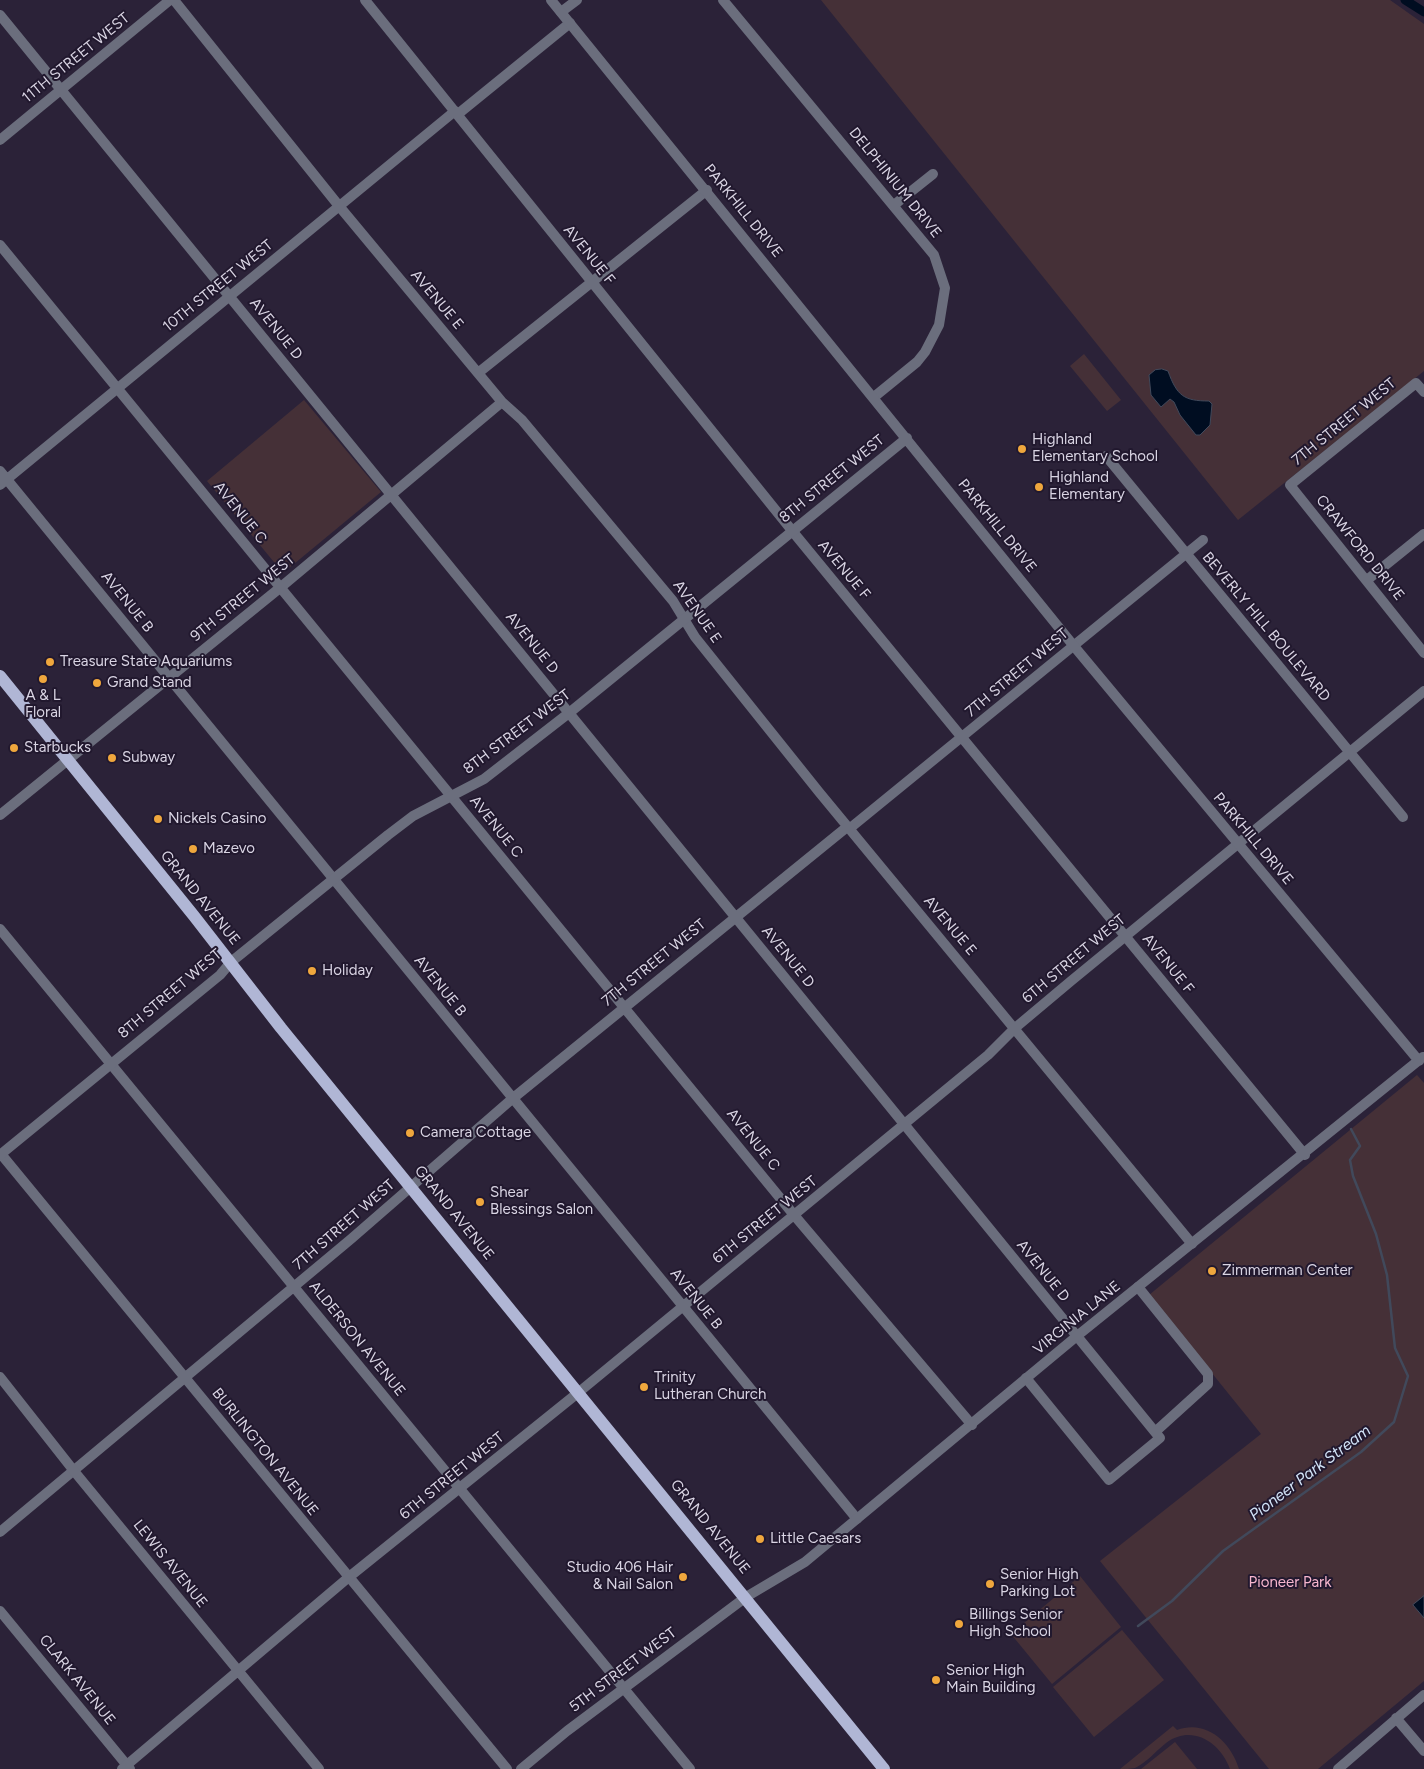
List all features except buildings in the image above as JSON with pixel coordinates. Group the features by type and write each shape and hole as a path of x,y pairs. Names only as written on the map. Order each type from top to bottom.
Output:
{"main road":[{"name":"GRAND AVENUE","path":"0,676 231,962 281,1028 746,1597 884,1769"}],"street":[{"name":"11TH STREET WEST","path":"0,140 172,0"},
{"name":"AVENUE E","path":"172,0 502,402 522,420 672,601 695,637 848,828 1192,1244"},
{"name":"AVENUE F","path":"365,0 457,112 792,531 1305,1154"},
{"name":"PARKHILL DRIVE","path":"551,0 1074,645 1238,844 1422,1061"},
{"path":"561,12 576,0"},
{"name":"DELPHINIUM DRIVE","path":"723,0 934,255 945,288 939,325 925,352 917,362 874,397"},
{"name":"AVENUE D","path":"0,15 1157,1435"},
{"name":"10TH STREET WEST","path":"4,483 340,206 570,23"},
{"path":"894,205 933,174"},
{"path":"478,373 706,190"},
{"name":"AVENUE C","path":"0,245 794,1216 972,1425"},
{"name":"7TH STREET WEST","path":"1290,484 1416,383 1424,392"},
{"name":"9TH STREET WEST","path":"0,815 281,587 502,402"},
{"name":"8TH STREET WEST","path":"0,1154 220,975 231,962 413,816 484,780 907,438"},
{"name":"BEVERLY HILL BOULEVARD","path":"1106,456 1403,817"},
{"name":"AVENUE B","path":"0,471 4,483 169,678 857,1519"},
{"name":"CRAWFORD DRIVE","path":"1290,484 1424,653"},
{"path":"1367,580 1424,534"},
{"name":"7TH STREET WEST","path":"0,1532 186,1379 512,1099 624,1006 963,737 1203,540"},
{"name":"6TH STREET WEST","path":"127,1768 349,1577 460,1490 794,1216 988,1055 1015,1028 1126,935 1424,691"},
{"name":"ALDERSON AVENUE","path":"0,929 690,1769"},
{"name":"VIRGINIA LANE","path":"746,1597 805,1562 1077,1336 1422,1061"},
{"name":"BURLINGTON AVENUE","path":"0,1154 507,1769"},
{"path":"1026,1378 1109,1480 1208,1384 1208,1374 1138,1288"},
{"name":"LEWIS AVENUE","path":"0,1377 74,1471 319,1769"},
{"name":"5TH STREET WEST","path":"521,1769 567,1731 746,1597"},
{"name":"CLARK AVENUE","path":"0,1611 127,1768"},
{"path":"1340,1768 1424,1695"},
{"path":"1396,1718 1424,1751"}],"green space":[{"path":"821,0 1390,0 1424,24 1424,371 1238,520"},
{"path":"1084,354 1121,400 1107,411 1070,366"},
{"path":"304,400 381,492 283,573 207,481"},
{"name":"Pioneer Park","path":"1417,1075 1424,1083 1424,1681 1318,1769 1269,1769 1100,1561 1261,1434 1149,1295"},
{"path":"1080,1576 1121,1627 1052,1684 1011,1634"},
{"path":"1122,1630 1164,1680 1094,1737 1053,1687"},
{"path":"1173,1726 1177,1730 1188,1727 1198,1728 1216,1735 1230,1750 1239,1769 1230,1769 1225,1759 1212,1744 1204,1739 1186,1735 1166,1743 1139,1766 1130,1769 1120,1769"},
{"path":"1175,1742 1197,1769 1141,1769"}],"water":[{"path":"1162,369 1168,371 1178,391 1187,398 1209,401 1212,404 1210,425 1200,435 1196,435 1180,415 1174,402 1170,399 1161,407 1151,395 1149,375 1155,370"},
{"path":"1424,1596 1424,1618 1413,1605"}],"waterway":[{"path":"1405,0 1424,12"},
{"name":"Pioneer Park Stream","path":"1138,1626 1172,1601 1223,1551 1361,1452 1394,1422 1408,1376 1395,1348 1387,1275 1376,1234 1353,1176 1350,1160 1360,1146 1351,1129"}],"place":[{"name":"Highland Elementary School","path":"1022,449"},
{"name":"Highland Elementary","path":"1039,487"},
{"name":"Treasure State Aquariums","path":"50,662"},
{"name":"A & L Floral","path":"43,679"},
{"name":"Grand Stand","path":"97,683"},
{"name":"Starbucks","path":"14,748"},
{"name":"Subway","path":"112,758"},
{"name":"Nickels Casino","path":"158,819"},
{"name":"Mazevo","path":"193,849"},
{"name":"Holiday","path":"312,971"},
{"name":"Camera Cottage","path":"410,1133"},
{"name":"Shear Blessings Salon","path":"480,1202"},
{"name":"Zimmerman Center","path":"1212,1271"},
{"name":"Trinity Lutheran Church","path":"644,1387"},
{"name":"Little Caesars","path":"760,1539"},
{"name":"Studio 406 Hair & Nail Salon","path":"683,1577"},
{"name":"Senior High Parking Lot","path":"990,1584"},
{"name":"Billings Senior High School","path":"959,1624"},
{"name":"Senior High Main Building","path":"936,1680"}]}
